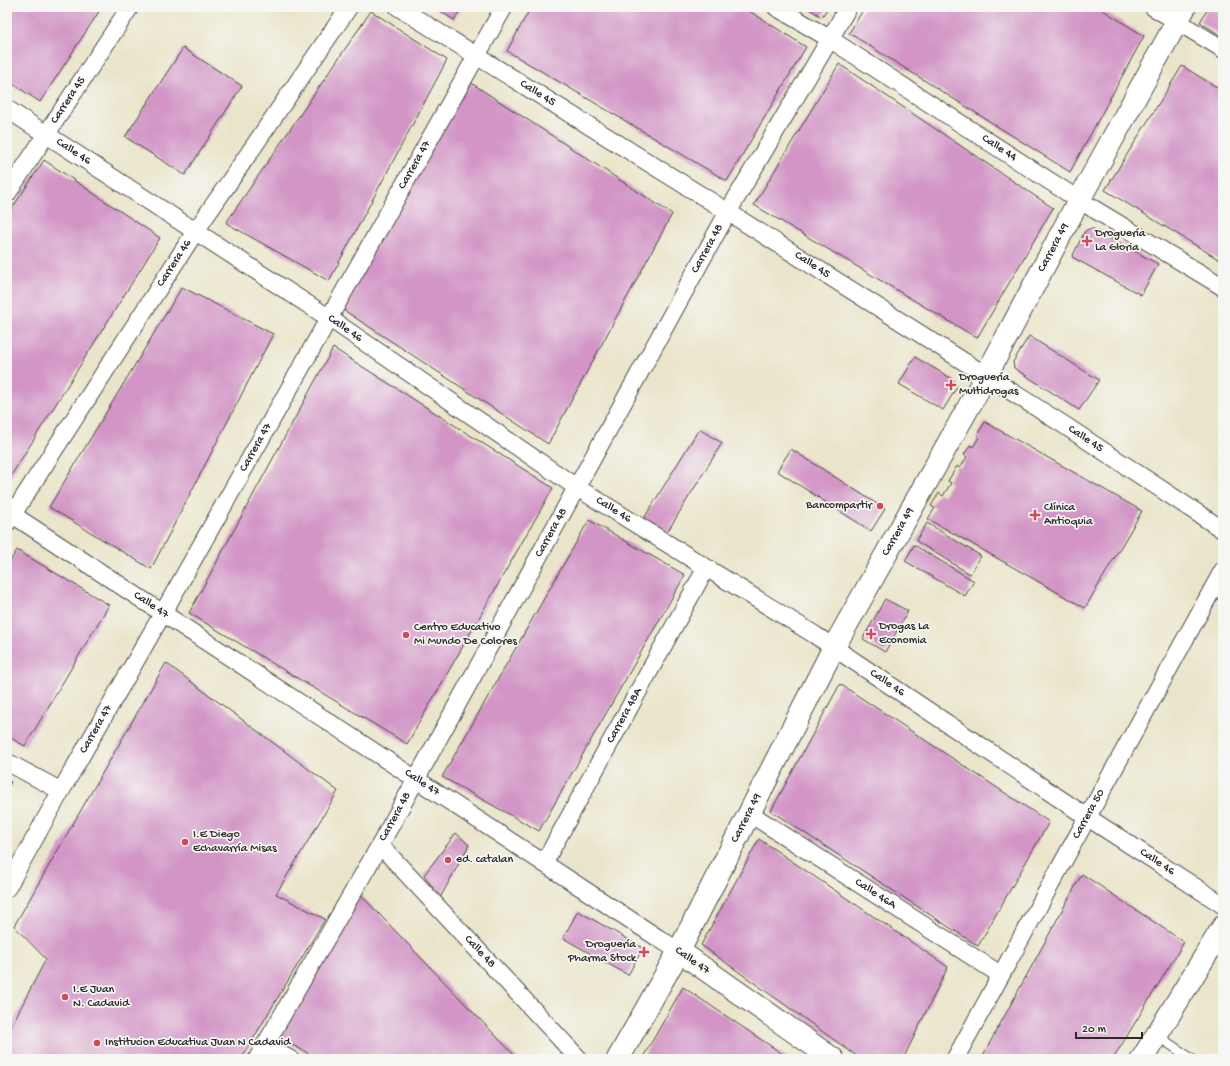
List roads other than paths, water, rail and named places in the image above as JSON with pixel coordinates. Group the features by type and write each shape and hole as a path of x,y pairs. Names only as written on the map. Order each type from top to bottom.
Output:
{"main road":[{"name":"Carrera 49","path":"618,1059 679,951 834,647 986,376 1079,200 1181,14"},
{"path":"1142,1059 1223,927"},
{"name":"Calle 47","path":"679,951 833,1059"}],"street":[{"name":"Carrera 45","path":"7,194 45,134 130,7"},
{"name":"Carrera 46","path":"9,516 195,232 349,7"},
{"name":"Calle 45","path":"398,7 728,212 1070,429 1223,530"},
{"name":"Carrera 47","path":"7,888 504,7"},
{"name":"Calle 44","path":"776,7 830,39 1079,200 1223,287"},
{"name":"Carrera 48","path":"261,1052 380,845 728,212 848,7"},
{"path":"1154,7 1181,14 1223,50"},
{"name":"Calle 46","path":"7,109 329,318 576,487 834,647 1087,817 1223,905"},
{"name":"Calle 47","path":"9,516 163,613 679,951"},
{"name":"Carrera 48A","path":"544,863 706,568"},
{"name":"Carrera 50","path":"955,1059 1087,817 1218,591 1223,570"},
{"path":"7,762 61,790"},
{"name":"Calle 46A","path":"749,813 1001,975"},
{"name":"Calle 48","path":"380,845 578,1059"},
{"path":"261,1052 290,1059"}],"lane":[{"path":"1156,1035 1192,1059"}],"place":[{"name":"Droguería La Gloria","path":"1087,241"},
{"name":"Droguería Multidrogas","path":"951,385"},
{"name":"Bancompartir","path":"880,506"},
{"name":"Clínica Antioquia","path":"1035,515"},
{"name":"Drogas La Economia","path":"871,634"},
{"name":"Centro Educativo Mi Mundo De Colores","path":"406,635"},
{"name":"I.E Diego Echavarría Misas","path":"185,842"},
{"name":"ed. catalan","path":"448,860"},
{"name":"Droguería Pharma Stock","path":"644,952"},
{"name":"I.E Juan N. Cadavid","path":"65,997"},
{"name":"Institucion Educativa Juan N Cadavid","path":"97,1043"}]}
